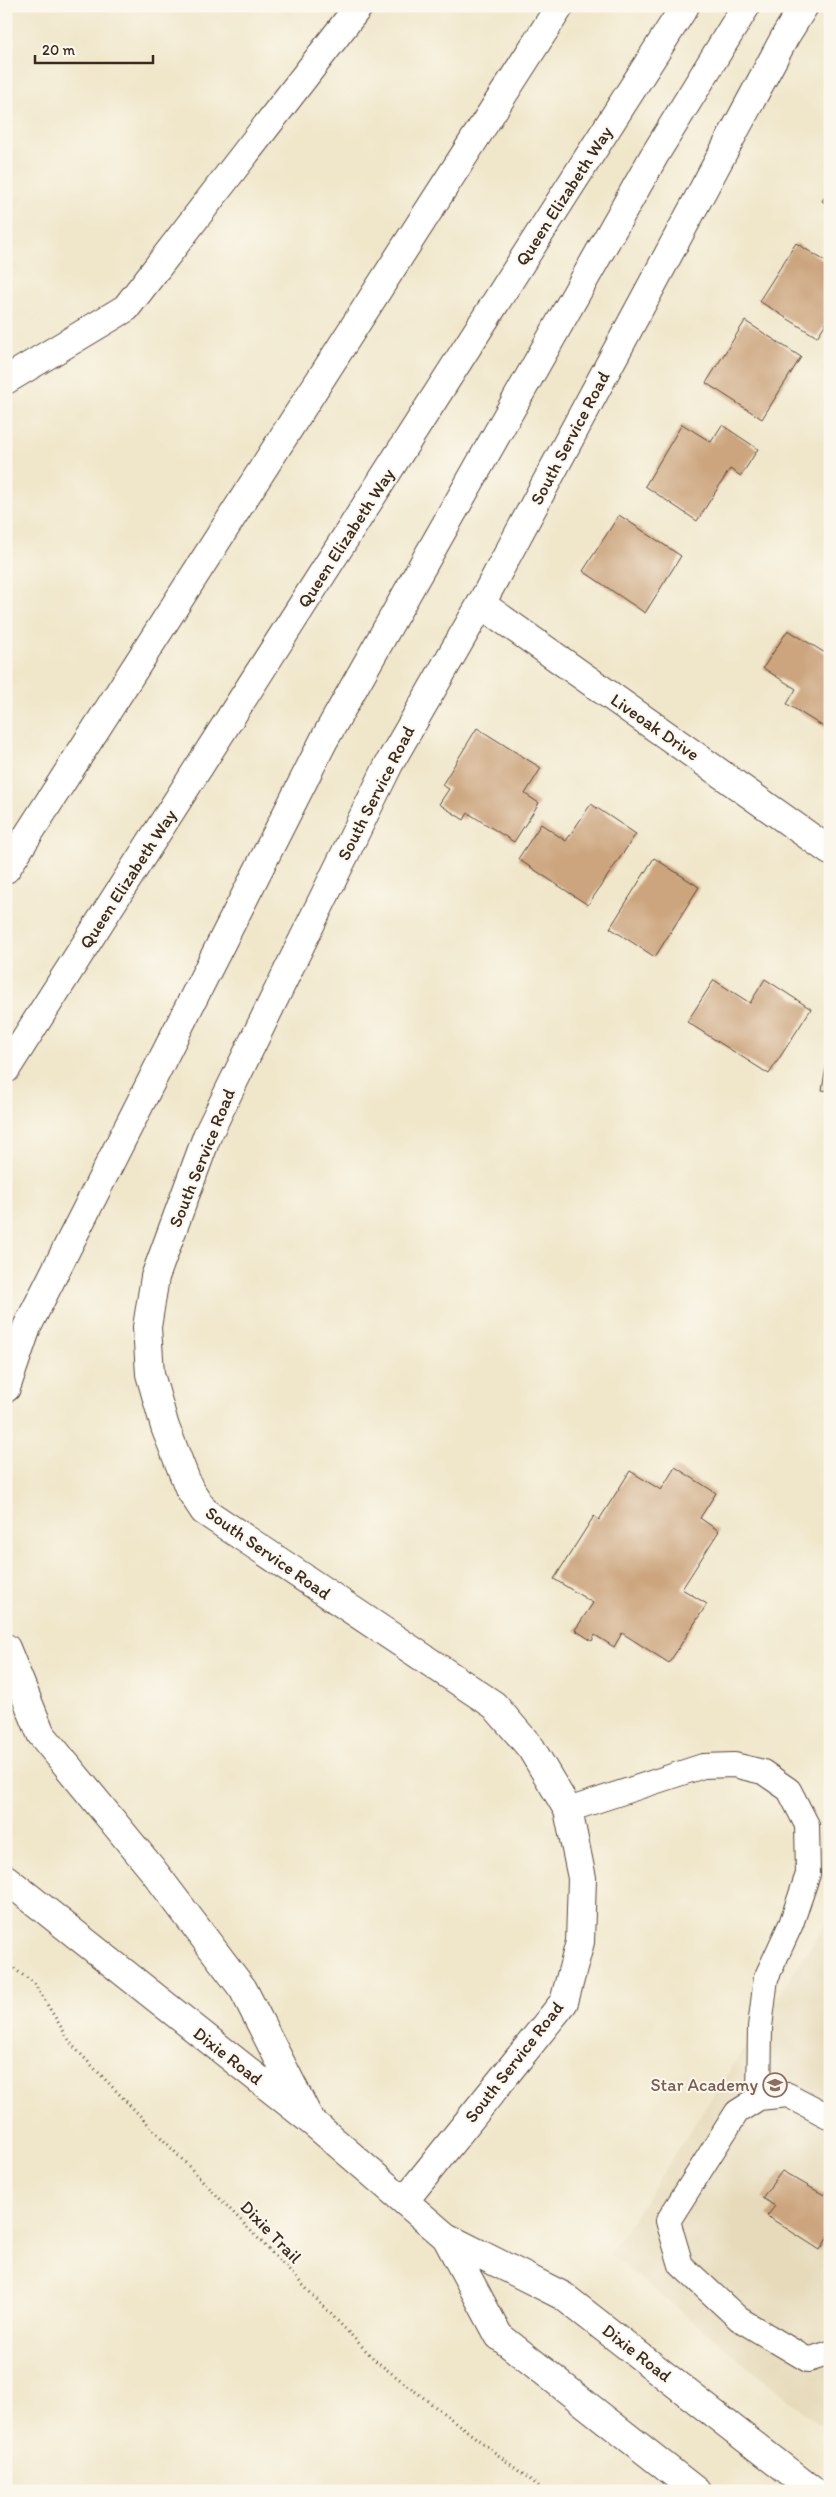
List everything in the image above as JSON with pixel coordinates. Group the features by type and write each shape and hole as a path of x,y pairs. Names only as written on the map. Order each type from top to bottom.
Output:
{"main road":[{"path":"6,380 126,308 359,6"},
{"path":"6,869 560,6"},
{"name":"Queen Elizabeth Way","path":"6,1069 685,6"},
{"path":"6,1388 27,1327 324,740 654,156 746,6"},
{"name":"South Service Road","path":"405,2200 564,2002 580,1942 582,1878 568,1810 531,1748 494,1706 204,1511 189,1488 164,1427 150,1374 147,1328 155,1277 207,1136 389,764 481,604 804,6"},
{"name":"Liveoak Drive","path":"481,604 830,851"},
{"path":"6,1648 41,1734 152,1868 243,1989 310,2120"},
{"name":"Dixie Road","path":"6,1880 310,2120 446,2237 563,2296 813,2491"},
{"name":"Dixie Road","path":"446,2237 498,2336 696,2491"}],"lane":[{"path":"568,1810 703,1766 734,1765 763,1772 789,1790 807,1825 808,1874 791,1924 766,1978 760,2027 759,2098"},
{"path":"830,2117 788,2095 759,2098 737,2112 668,2221 681,2265 739,2319 808,2360 830,2354"}],"path":[{"name":"Dixie Trail","path":"6,1963 34,1983 72,2045 377,2362 545,2491"}],"shaded area":[{"name":"Star Academy","path":"830,1917 830,2433 610,2254"}],"building":[{"path":"830,190 830,206 822,201"},
{"path":"796,243 830,264 830,317 817,337 759,301"},
{"path":"745,321 801,357 762,419 706,383"},
{"path":"682,424 711,442 722,425 758,449 741,476 730,469 697,521 645,486"},
{"path":"619,515 681,556 645,613 583,571"},
{"path":"788,630 830,656 830,731 787,704 796,689 763,668"},
{"path":"477,728 541,768 525,794 539,803 514,842 468,813 464,820 439,804 449,789 442,785"},
{"path":"591,804 636,834 588,905 518,859 541,824 566,841"},
{"path":"654,858 699,887 655,957 610,928"},
{"path":"765,979 811,1009 769,1074 687,1022 714,980 750,1003"},
{"path":"830,1049 830,1091 822,1090"},
{"path":"675,1467 716,1493 700,1518 719,1531 682,1589 707,1604 669,1663 622,1633 614,1647 595,1635 592,1641 575,1630 593,1603 554,1579 594,1516 599,1520 630,1471 661,1490"},
{"path":"782,2171 824,2195 830,2184 830,2233 820,2250 767,2216 775,2206 762,2198"}],"place":[{"name":"Star Academy","path":"775,2085"}]}
